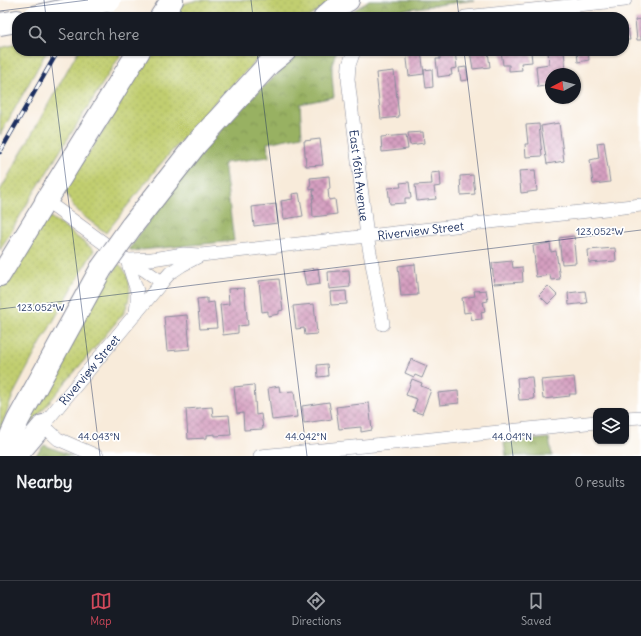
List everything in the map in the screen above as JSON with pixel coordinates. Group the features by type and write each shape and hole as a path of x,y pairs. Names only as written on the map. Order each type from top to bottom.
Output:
{"highway":[{"path":"56,12 110,0"},
{"path":"164,12 172,0"},
{"path":"330,12 348,0"},
{"path":"0,24 12,22"},
{"path":"46,201 136,56"},
{"path":"2,456 22,413 101,269 131,227 197,143 269,64 278,56"}],"main road":[{"path":"0,276 46,201"},
{"path":"17,456 43,425"}],"street":[{"path":"512,12 625,0"},
{"name":"East 16th Avenue","path":"352,56 349,65 348,79 367,236 383,324"},
{"path":"46,201 128,260 162,282"},
{"name":"Riverview Street","path":"128,260 152,260 184,254 201,255 641,205"},
{"name":"Riverview Street","path":"43,425 170,273 201,255"},
{"path":"128,260 130,272 135,282 137,291 136,314"},
{"path":"629,418 641,417"},
{"path":"260,456 593,422"},
{"path":"43,425 58,439 97,456"}],"green space":[{"path":"197,0 332,0 316,12 172,12 176,6"},
{"path":"369,0 474,0 386,12 351,12"},
{"path":"12,45 12,56 44,56 0,135 0,48"},
{"path":"75,56 120,56 30,199 0,250 0,191"},
{"path":"144,56 261,56 216,101 157,168 106,233 75,208 67,195 66,187 119,107 128,86"},
{"path":"296,56 335,56 332,65 334,97 300,104 302,136 267,143 269,157 224,163 234,241 134,251 129,249 170,192 207,145"},
{"path":"49,216 94,250 13,395 0,431 0,288 44,218"},
{"path":"119,264 127,275 130,288 128,301 123,314 27,427 25,425 97,294"},
{"path":"549,438 552,456 506,456 504,443"},
{"path":"44,445 73,456 35,456"}],"building":[{"path":"641,19 641,40 637,40 635,20"},
{"path":"407,56 422,56 424,74 409,76"},
{"path":"440,56 456,56 457,68 451,69 452,75 438,77 436,59 440,59"},
{"path":"471,56 489,56 490,67 473,69"},
{"path":"502,56 531,56 532,62 521,63 522,70 509,71 509,65 503,65"},
{"path":"548,56 564,56 566,68 545,68 545,86 538,87 536,66 549,64"},
{"path":"577,56 589,56 589,60 578,62"},
{"path":"466,67 468,80 461,81 459,68"},
{"path":"432,69 433,87 426,88 424,70"},
{"path":"394,71 399,117 381,119 376,73"},
{"path":"559,123 564,161 547,164 541,126"},
{"path":"539,124 542,156 526,157 525,144 528,144 526,125"},
{"path":"423,132 424,143 410,145 408,133"},
{"path":"406,135 408,149 382,152 381,137"},
{"path":"320,139 323,165 306,166 304,141"},
{"path":"604,142 610,182 593,184 590,160 599,158 597,143"},
{"path":"535,170 537,191 521,193 519,171"},
{"path":"440,172 441,186 434,187 436,199 417,201 415,185 432,184 431,173"},
{"path":"473,175 475,194 461,195 460,176"},
{"path":"329,176 329,200 335,199 337,214 313,217 312,198 314,198 314,189 310,190 310,178"},
{"path":"409,182 411,198 405,198 405,203 390,204 388,188 401,187 400,183"},
{"path":"299,193 303,216 284,219 281,201 293,199 292,194"},
{"path":"276,204 278,223 254,226 252,207"},
{"path":"574,236 576,263 562,264 559,238"},
{"path":"550,243 551,252 556,251 560,279 551,280 550,275 536,277 533,246"},
{"path":"615,248 616,261 589,263 588,250"},
{"path":"512,261 513,268 522,267 523,282 494,284 492,263"},
{"path":"415,264 418,295 401,296 398,266"},
{"path":"318,268 320,284 306,286 303,270"},
{"path":"349,270 350,287 329,289 328,272"},
{"path":"279,279 283,310 279,311 279,314 268,316 268,311 262,312 259,281"},
{"path":"548,286 557,295 548,304 539,295"},
{"path":"244,288 248,325 238,326 238,333 223,335 220,305 229,304 228,289"},
{"path":"486,290 488,301 483,302 485,311 481,312 482,319 472,320 470,312 464,313 462,298 475,296 474,291"},
{"path":"346,291 347,304 331,305 330,292"},
{"path":"585,291 587,303 569,305 568,293"},
{"path":"207,298 207,303 214,302 217,328 200,329 197,299"},
{"path":"314,304 317,334 305,335 304,328 296,329 293,306"},
{"path":"187,315 190,349 167,351 164,317"},
{"path":"411,359 427,366 422,378 415,375 414,377 405,373"},
{"path":"327,364 328,376 318,377 317,365"},
{"path":"532,377 534,399 519,400 517,378"},
{"path":"574,377 576,394 543,399 541,380"},
{"path":"412,379 422,383 421,386 431,390 422,414 413,411 417,399 406,395"},
{"path":"254,385 256,415 261,414 263,429 244,430 243,413 237,414 234,387"},
{"path":"279,386 280,392 294,391 297,417 272,420 268,388"},
{"path":"458,391 459,403 440,405 438,393"},
{"path":"329,402 332,419 304,423 302,406"},
{"path":"369,403 372,430 361,432 361,427 339,429 336,407"},
{"path":"212,407 213,416 229,415 231,435 215,436 215,434 207,435 207,438 188,439 186,409"}],"railway":[{"path":"80,12 87,0"},
{"path":"0,152 55,56"}]}
